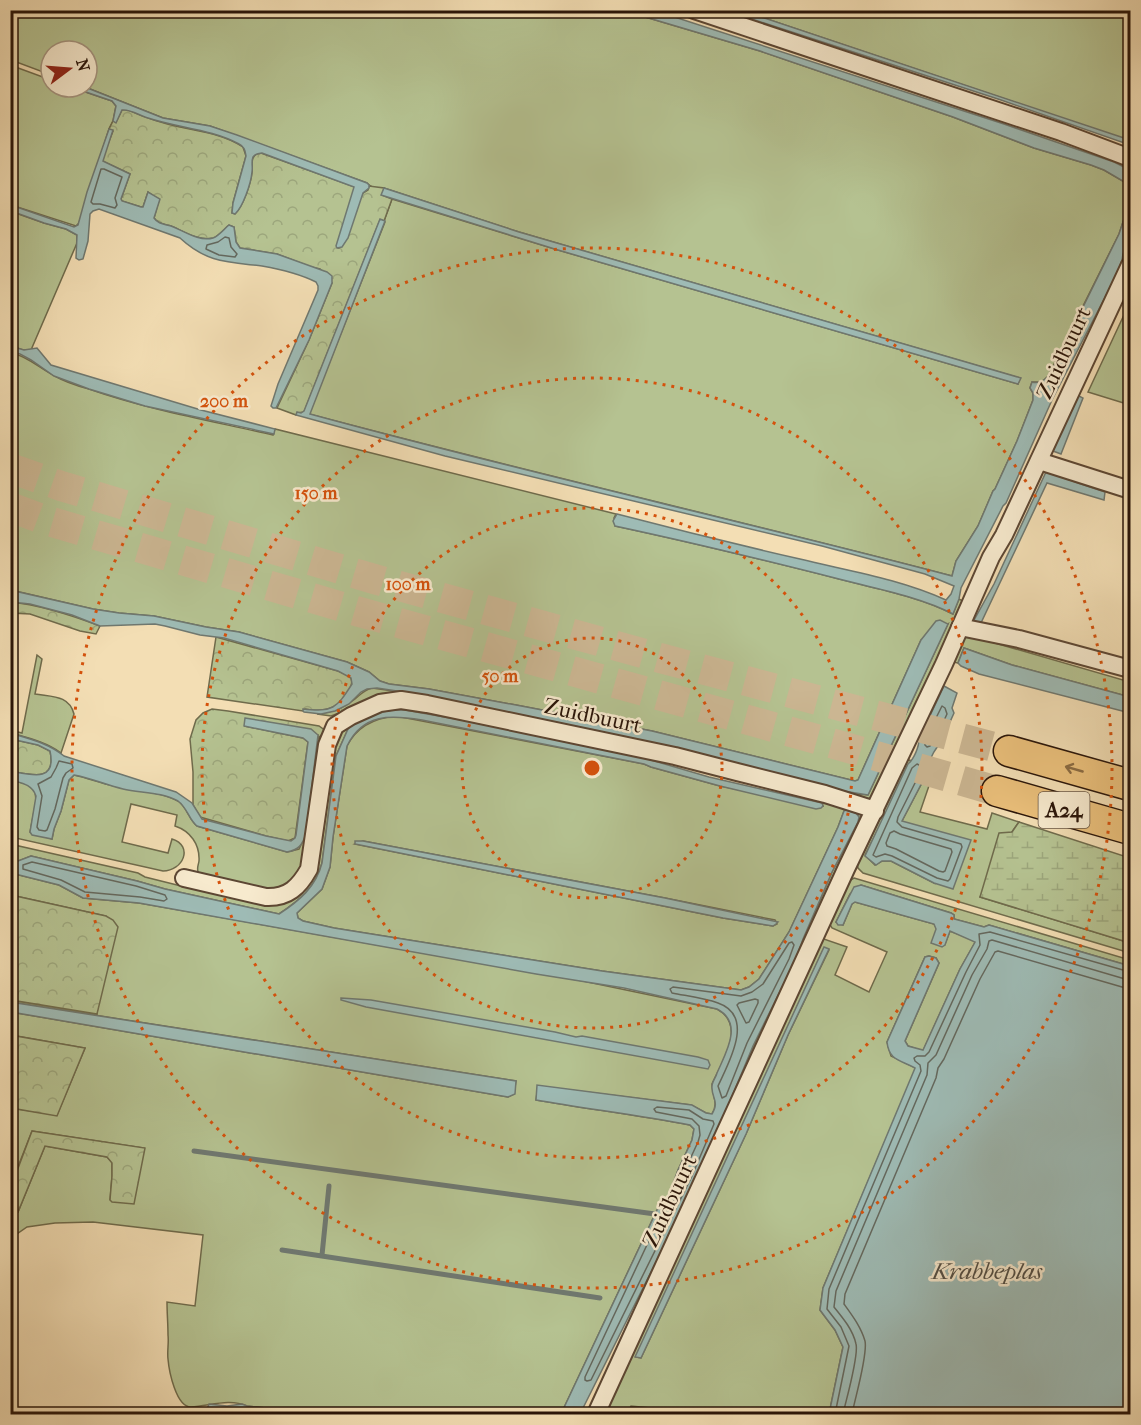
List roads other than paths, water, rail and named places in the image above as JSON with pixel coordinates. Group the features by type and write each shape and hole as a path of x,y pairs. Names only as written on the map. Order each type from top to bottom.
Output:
{"highway":[{"name":"A24","path":"1009,751 1131,785"},
{"name":"A24","path":"997,791 1131,829"}],"street":[{"path":"694,10 1061,132 1131,158"},
{"name":"Zuidbuurt","path":"596,1414 991,557 1004,535 1131,265"},
{"path":"1039,461 1131,490"},
{"path":"960,627 1019,639 1131,669"},
{"name":"Zuidbuurt","path":"184,878 266,897 285,894 295,888 304,879 309,869 327,745 335,726 362,710 380,703 401,700 675,756 825,794 875,811"}],"water":[{"path":"625,11 656,11 1114,162 1130,170 1130,196 1128,184 1091,165 1034,148 953,117 760,51"},
{"path":"727,11 743,11 1124,138 1130,141 1130,145 1001,100"},
{"path":"99,93 163,118 210,126 237,135 367,183 369,188 363,193 348,238 342,247 337,248 354,187 262,153 252,159 251,177 244,201 235,214 232,213 246,156 241,145 217,135 129,111 122,110 116,123 113,121 116,106 112,101 99,97"},
{"path":"109,129 113,130 103,161 130,174 122,201 143,207 148,192 160,199 154,218 159,223 202,239 217,236 229,225 234,227 236,242 240,248 277,254 327,272 332,276 332,283 309,340 276,408 271,406 318,290 316,282 282,270 209,257 180,238 99,209 90,214 88,241 83,259 79,260 76,258 77,235 66,229 11,211 11,205 74,227 78,225"},
{"path":"384,188 519,232 1021,378 1018,384 558,250 381,195"},
{"path":"1130,201 1130,238 1116,276 1052,400 1006,503 961,588 953,614 897,594 727,551 615,526 613,521 617,514 874,576 911,586 946,600 954,586 925,574 822,546 445,456 296,415 297,412 304,411 380,219 385,221 310,414 952,576 956,561 978,526 1017,441 1033,400 1030,388 1032,382 1039,382 1049,376 1119,234"},
{"path":"10,346 24,350 37,348 51,365 201,410 275,429 274,434 145,406 89,389 54,376 31,360 11,352"},
{"path":"1077,395 1083,398 1061,454 1053,451"},
{"path":"1046,472 1105,492 1104,500 1047,483 980,625 973,622 994,584"},
{"path":"10,590 93,609 154,616 239,632 347,662 389,684 429,689 652,731 855,781 858,780 921,640 936,621 940,620 948,624 868,795 831,789 686,750 457,702 377,688 361,692 349,704 335,711 321,714 304,712 303,709 321,710 333,707 342,699 352,684 351,678 338,671 224,638 200,635 155,624 100,626 72,615 30,604 11,602"},
{"path":"964,648 1012,665 1130,697 1130,713 979,674 958,663"},
{"path":"944,686 957,693 952,708 954,713 902,821 971,840 953,889 934,883 891,861 882,861 876,865 865,856 908,764 916,753 919,739"},
{"path":"393,710 467,721 627,753 709,777 822,803 823,806 816,809 720,786 644,764 422,720 399,717 379,719 361,727 347,746 330,867 322,889 297,913 298,918 303,921 602,971 741,990 759,979 789,932 844,811 856,813 859,817 832,872 795,961 753,1046 697,1180 580,1414 561,1414 657,1210 666,1203 692,1140 694,1129 690,1125 671,1121 536,1100 537,1085 692,1105 712,1114 715,1103 712,1084 725,1056 730,1038 730,1022 725,1015 717,1009 624,988 139,903 83,898 59,885 11,873 10,864 31,856 279,914 306,893 319,872 336,756 348,729 376,713"},
{"path":"245,718 311,729 318,735 306,834 301,844 294,850 287,852 197,826 181,804 172,798 123,789 74,775 69,780 52,839 32,835 30,832 36,796 29,786 11,780 11,771 34,775 46,772 50,768 50,751 38,745 11,739 10,733 32,739 64,756 176,792 192,803 202,819 291,841 296,835 308,742 303,738 244,726"},
{"path":"355,841 665,898 778,922 773,926 723,918 355,844"},
{"name":"Krabbeplas","path":"861,885 951,913 954,919 984,927 989,925 1130,966 1130,1414 829,1414 843,1347 835,1330 820,1310 823,1288 915,1068 893,1056 887,1042 925,957 929,956 936,958 939,963 905,1041 908,1046 923,1050 960,969 975,942 950,931 942,947 931,943 936,929 934,924 855,902 843,925 838,925 836,922 854,887"},
{"path":"824,947 829,949 788,1035 746,1134 641,1358 635,1357"},
{"path":"341,998 371,1000 698,1057 708,1060 710,1065 708,1069 366,1007 341,1000"},
{"path":"10,1002 516,1081 515,1094 508,1097 11,1012"},
{"path":"209,1404 227,1406 242,1404 324,1414 256,1414 207,1409"}],"waterway":[{"path":"194,1151 655,1214"},
{"path":"322,1255 329,1186"},
{"path":"282,1250 600,1298"}],"tunnel":[{"path":"10,468 61,486 374,579 1009,751"},
{"path":"10,507 45,520 356,611 997,791"}]}
